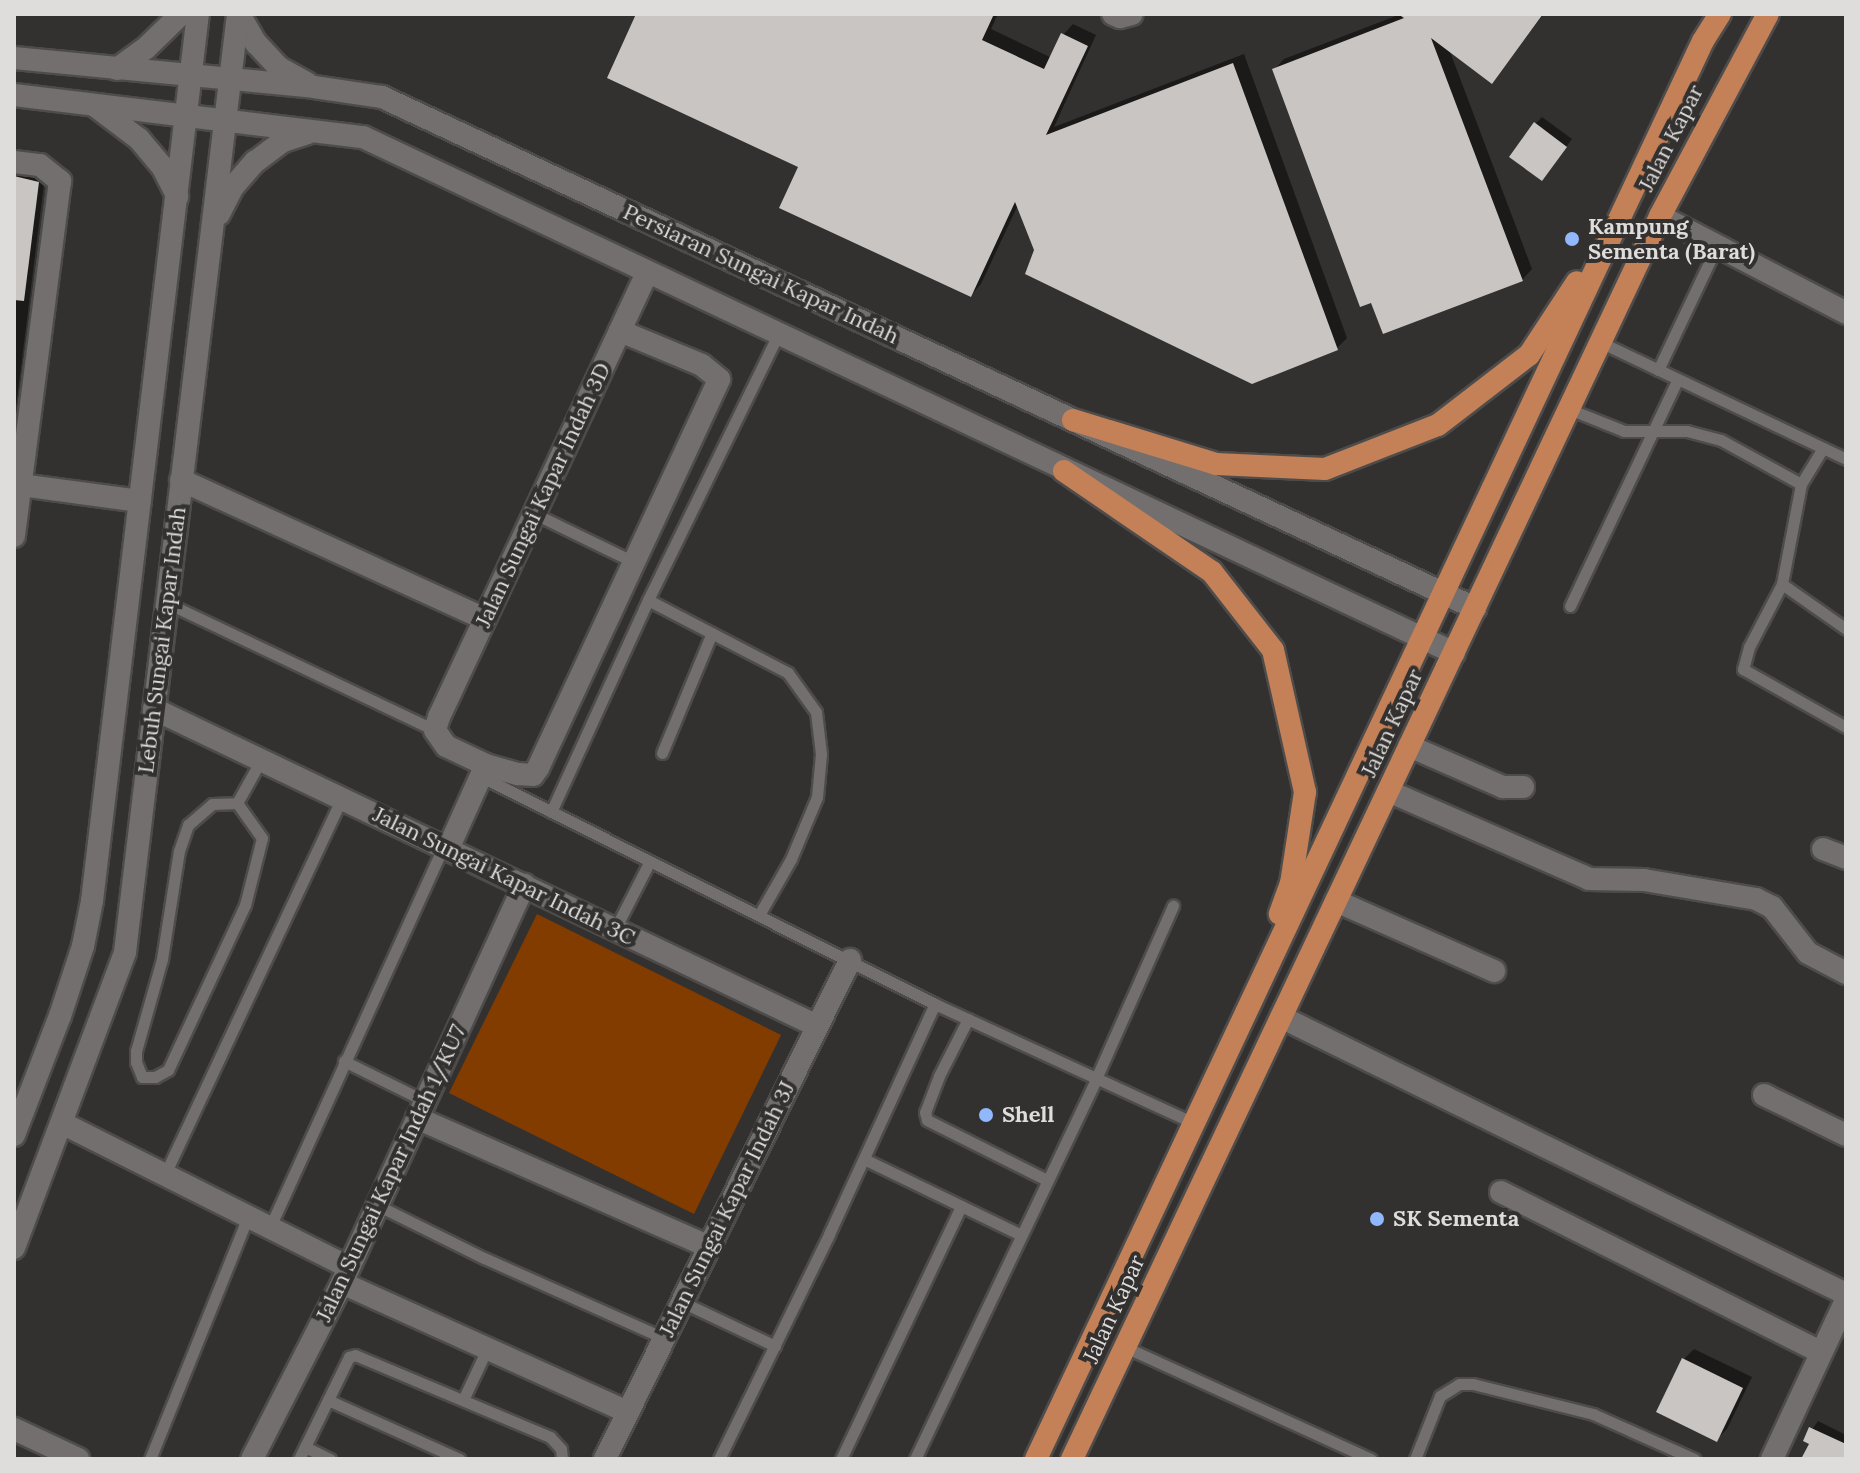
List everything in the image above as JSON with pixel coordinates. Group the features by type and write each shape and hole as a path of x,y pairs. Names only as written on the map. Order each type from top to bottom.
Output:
{"highway":[{"name":"Jalan Kapar","path":"1036,1459 1703,41 1720,14"},
{"name":"Jalan Kapar","path":"1072,1459 1660,216 1768,14"},
{"path":"1073,420 1216,464 1325,469 1438,425 1529,355 1622,214"},
{"path":"1064,471 1212,572 1273,650 1305,792 1291,883 1235,1040"}],"street":[{"path":"117,69 145,49 181,14"},
{"name":"Lebuh Sungai Kapar Indah","path":"14,1135 83,946 92,901 198,14"},
{"path":"238,14 256,43 278,67 314,87"},
{"name":"Lebuh Sungai Kapar Indah","path":"14,1248 125,952 238,14"},
{"path":"1113,14 1120,17 1132,14"},
{"name":"Persiaran Sungai Kapar Indah","path":"14,58 314,87 382,97 1475,608"},
{"name":"Persiaran Sungai Kapar Indah","path":"14,95 363,137 1454,653"},
{"path":"92,104 139,139 162,166 178,197"},
{"path":"212,228 232,188 255,162 283,141 317,130"},
{"path":"14,162 40,165 60,181 14,532"},
{"path":"1660,216 1716,248 1846,313"},
{"name":"Jalan Sungai Kapar Indah 3D","path":"437,724 647,272"},
{"path":"437,724 446,746 484,771 533,775 634,562 719,379 702,365 620,331"},
{"path":"181,480 485,619"},
{"path":"18,484 140,501"},
{"name":"Jalan Sungai Kapar Indah 3C","path":"154,709 817,1026"},
{"path":"1409,746 1503,787 1523,787"},
{"path":"446,848 484,771"},
{"path":"1388,791 1589,879 1644,880 1756,899 1772,907 1808,953 1846,973"},
{"path":"1823,849 1846,858"},
{"name":"Jalan Sungai Kapar Indah 1/KU7","path":"252,1459 345,1275 524,885"},
{"path":"1336,901 1494,971"},
{"name":"Jalan Sungai Kapar Indah 3J","path":"605,1459 850,960"},
{"path":"1281,1017 1846,1297 1832,1344 1780,1456"},
{"path":"1764,1095 1846,1135"},
{"path":"421,1109 709,1247"},
{"path":"62,1123 270,1227 345,1275 487,1349 628,1412"},
{"path":"1501,1192 1832,1344"},
{"path":"14,1429 78,1459"}],"lane":[{"path":"1658,370 1716,248"},
{"path":"551,812 648,600 778,335"},
{"path":"1600,342 1846,459"},
{"path":"1570,606 1678,379"},
{"path":"1569,409 1611,428 1687,431 1721,440 1801,484"},
{"path":"1823,448 1801,484 1782,584 1749,647 1743,669 1846,727"},
{"path":"535,514 634,562"},
{"path":"1782,584 1846,629"},
{"path":"648,600 788,673 816,712 821,754 817,797 791,859 759,915"},
{"path":"167,603 437,724"},
{"path":"662,753 712,633"},
{"path":"237,803 261,760"},
{"path":"484,771 551,812 935,1004 1095,1081 1192,1122"},
{"path":"165,1174 342,798"},
{"path":"237,803 262,838 245,905 168,1070 155,1077 142,1077 136,1062 136,1051 162,959 179,851 188,825 212,804 237,803"},
{"path":"270,1227 344,1061 446,848"},
{"path":"615,929 650,861"},
{"path":"915,1459 1095,1081 1173,906"},
{"path":"719,1459 935,1004"},
{"path":"968,1019 939,1076 925,1112 927,1120 1047,1180"},
{"path":"344,1061 421,1109"},
{"path":"864,1159 1021,1235"},
{"path":"377,1205 484,1258 664,1338"},
{"path":"841,1459 961,1206"},
{"path":"150,1459 248,1216"},
{"path":"682,1302 775,1346"},
{"path":"1125,1347 1371,1459"},
{"path":"463,1400 487,1349"},
{"path":"299,1459 349,1357 355,1355 550,1437 561,1449 562,1459"},
{"path":"1415,1459 1440,1396 1459,1384 1473,1384 1593,1414 1694,1459"},
{"path":"328,1400 459,1459"},
{"path":"305,1447 330,1459"}],"shaded area":[{"path":"537,914 781,1035 694,1214 449,1093"}],"building":[{"path":"636,14 994,14 982,40 1044,69 1061,33 1088,46 1046,135 1233,63 1338,350 1252,384 1025,274 1034,250 1015,202 971,297 779,208 798,167 607,78"},
{"path":"1398,14 1543,14 1492,84 1431,38 1523,281 1383,334 1371,303 1360,307 1272,69 1404,18"},
{"path":"1534,122 1567,147 1542,181 1509,157"},
{"path":"14,176 39,182 24,301 14,300"},
{"path":"1682,1358 1743,1388 1717,1442 1656,1412"},
{"path":"1809,1427 1846,1444 1846,1459 1801,1459 1809,1444 1803,1441"}],"place":[{"name":"Kampung Sementa (Barat)","path":"1572,239"},
{"name":"Shell","path":"986,1115"},
{"name":"SK Sementa","path":"1377,1219"}]}
